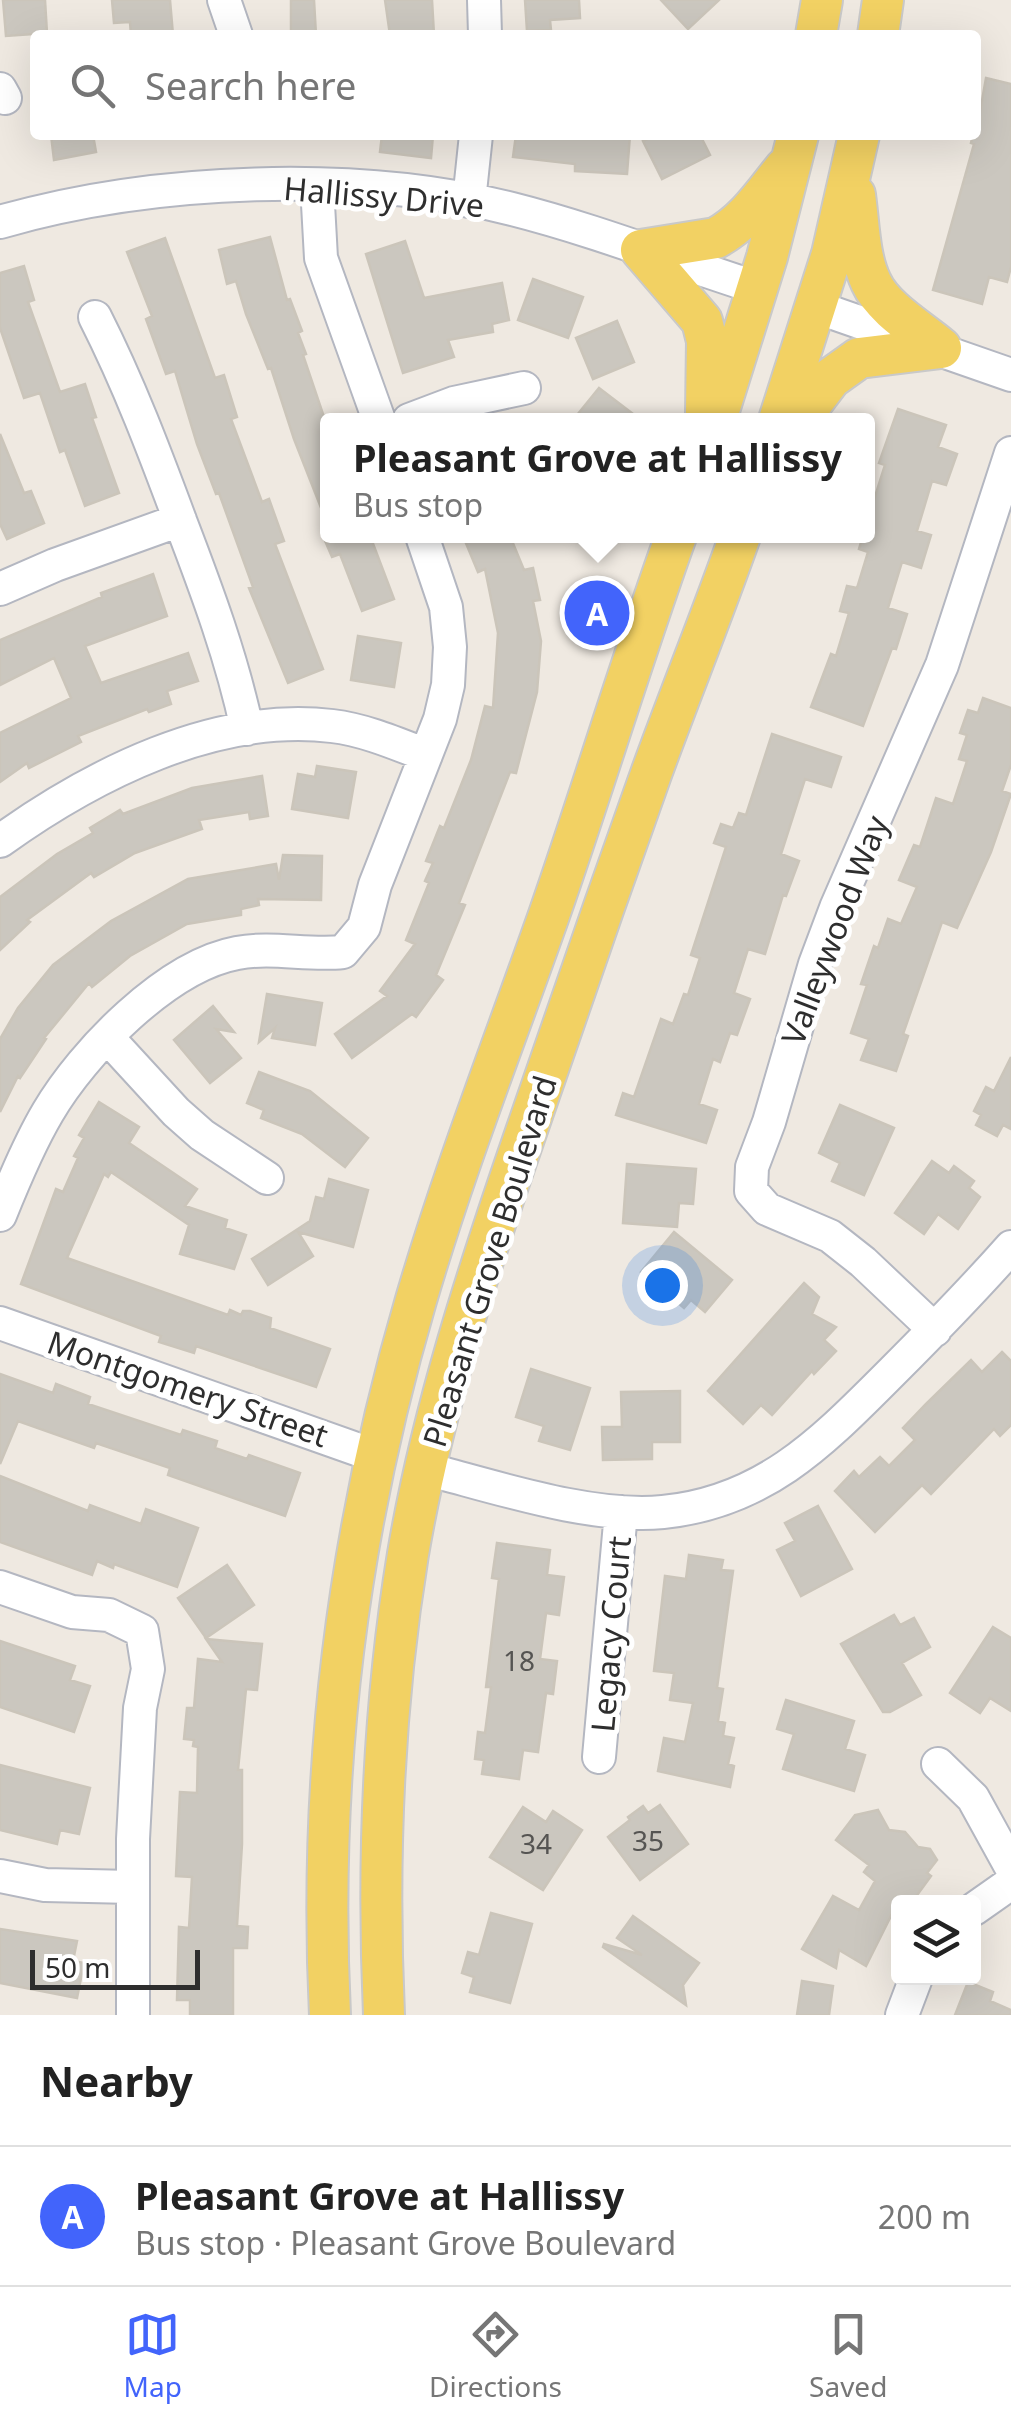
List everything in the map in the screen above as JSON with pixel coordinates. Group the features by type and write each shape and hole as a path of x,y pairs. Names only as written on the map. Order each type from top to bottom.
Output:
{"main road":[{"path":"817,30 822,0"},
{"path":"879,30 883,0"},
{"path":"641,250 726,233 745,218 796,146"},
{"path":"718,413 758,288 796,146"},
{"path":"781,413 816,307 855,153"},
{"path":"855,153 865,262 871,283 880,296 942,348"},
{"path":"641,250 702,321 707,341 706,413"},
{"path":"758,288 816,307"},
{"path":"804,413 832,378 859,358 942,348"},
{"name":"Pleasant Grove Boulevard","path":"330,2015 326,1927 333,1753 354,1567 376,1456 433,1246 590,798 674,543"},
{"name":"Pleasant Grove Boulevard","path":"384,2015 381,1802 393,1660 408,1552 449,1372 482,1262 632,830 737,543"},
{"path":"376,1456 392,1478 392,1498 361,1729 381,1802"}],"street":[{"path":"224,0 234,30"},
{"path":"484,0 485,30"},
{"path":"469,201 475,140"},
{"name":"Hallissy Drive","path":"0,222 163,190 264,185 379,189 510,209 758,288"},
{"path":"317,186 321,258 376,413"},
{"path":"816,307 1011,375"},
{"path":"95,317 129,384 217,619 238,684 247,729"},
{"path":"427,413 524,388"},
{"name":"Valleywood Way","path":"935,1330 864,1262 830,1236 767,1210 750,1190 752,1167 815,964 942,665 1011,453"},
{"path":"0,589 180,520"},
{"path":"0,1215 49,1109 108,1038 166,986 234,954 276,948 312,955 343,952 364,927 375,885 440,719 448,685 446,607 424,543"},
{"path":"0,841 104,775 160,753 247,729 330,726 379,737 426,756"},
{"path":"108,1038 176,1112 267,1178"},
{"path":"426,1469 621,1512 661,1512 698,1506 759,1484 790,1466 827,1436 935,1330 1011,1247"},
{"name":"Montgomery Street","path":"0,1323 376,1456"},
{"name":"Legacy Court","path":"599,1757 621,1512"},
{"path":"0,1587 72,1612 110,1615 142,1631 148,1669 140,1708 132,1886 133,2015"},
{"path":"938,1764 973,1798 1011,1867"},
{"path":"0,1876 44,1885 132,1886"},
{"path":"981,1905 1011,1883"},
{"path":"902,2015 913,1985"}],"building":[{"path":"3,0 45,0 47,30 6,36"},
{"path":"112,0 170,0 173,30 131,30 130,22 114,23"},
{"path":"291,0 314,0 316,30 291,30"},
{"path":"385,0 432,0 434,30 389,30"},
{"path":"525,0 579,0 580,18 550,20 551,30 527,30"},
{"path":"661,0 719,0 688,29"},
{"path":"986,78 1011,84 1011,267 1007,282 989,277 982,304 933,290 974,144 972,140 981,140"},
{"path":"52,140 94,140 96,152 54,160"},
{"path":"381,140 433,140 431,158 380,152"},
{"path":"515,140 630,140 627,174 575,171 575,164 513,157"},
{"path":"702,140 710,155 662,179 643,141"},
{"path":"270,237 287,300 290,299 302,331 298,333 306,354 303,355 323,413 320,505 236,281 227,284 219,250"},
{"path":"165,238 215,378 224,375 237,417 231,419 262,502 269,499 284,541 275,544 323,669 288,683 249,588 253,587 197,444 175,371 166,374 146,319 152,316 127,252"},
{"path":"405,241 424,298 502,283 509,320 492,324 493,332 448,340 454,357 403,373 366,254"},
{"path":"24,266 34,300 28,302 60,392 85,384 96,417 92,418 119,493 85,506 65,450 60,452 40,393 24,398 0,328 0,273"},
{"path":"533,279 583,297 568,338 518,320"},
{"path":"617,321 634,362 593,379 576,338"},
{"path":"599,388 632,413 579,413"},
{"path":"898,409 946,425 938,447 957,454 946,485 932,481 917,531 931,535 921,568 902,562 888,608 907,614 863,726 811,707 831,654 836,656 849,613 840,611 847,586 857,588 868,552 859,549 861,543 875,543 875,497 885,465 879,463"},
{"path":"0,434 24,493 31,491 44,523 7,539 0,524"},
{"path":"326,543 373,543 394,599 362,611 340,554 332,557"},
{"path":"466,543 513,543 524,570 533,568 540,600 533,601 541,641 537,692 516,773 510,772 459,903 465,905 436,975 443,980 416,1017 412,1014 352,1058 335,1034 387,996 380,991 415,944 406,940 429,883 425,881 433,863 426,861 440,826 444,828 471,760 485,706 493,708 498,633 485,569 478,572"},
{"path":"153,574 167,616 85,646 101,683 188,653 198,681 167,691 171,704 149,712 147,709 78,736 81,742 29,768 27,763 0,782 0,733 71,698 54,658 0,685 0,640 102,597 101,593"},
{"path":"358,636 401,643 394,687 351,680"},
{"path":"983,698 1011,708 1011,765 1002,791 1011,794 991,852 957,928 942,922 903,1034 908,1036 896,1071 861,1060 869,1039 851,1033 867,985 861,984 888,919 901,924 917,887 899,880 914,845 920,847 936,798 953,804 967,761 959,759 967,735 960,733 968,710 978,713"},
{"path":"772,734 841,757 831,787 805,779 781,854 799,861 786,896 783,895 765,954 748,949 734,993 750,999 737,1035 730,1033 720,1062 713,1059 699,1104 717,1110 706,1143 616,1115 623,1093 634,1097 661,1019 673,1024 684,994 688,995 700,958 691,955 726,847 714,843 721,824 733,828 739,813 746,815"},
{"path":"317,766 356,772 348,818 292,809 298,774 315,777"},
{"path":"262,776 268,816 250,819 249,812 199,820 202,829 135,853 94,877 91,873 27,920 30,922 0,950 0,897 57,854 93,833 90,828 120,810 123,814 192,788"},
{"path":"283,855 322,856 321,900 258,899 259,905 241,909 241,915 187,924 130,956 92,987 89,983 44,1038 0,1112 0,1039 18,1008 53,965 111,921 188,879 276,864 279,880"},
{"path":"267,994 322,1003 315,1045 272,1038 275,1028 259,1042"},
{"path":"213,1006 234,1032 216,1029 241,1058 210,1083 174,1040"},
{"path":"1011,1057 1011,1129 1003,1125 997,1136 976,1125 981,1115 974,1111 986,1087 994,1091"},
{"path":"259,1072 310,1091 368,1138 345,1167 302,1134 261,1118 264,1110 247,1103"},
{"path":"99,1102 139,1127 129,1143 197,1189 185,1206 227,1220 225,1228 246,1235 234,1269 180,1254 189,1225 111,1172 108,1177 104,1174 67,1258 228,1315 230,1310 241,1315 250,1311 271,1318 270,1328 330,1349 316,1387 196,1346 194,1353 159,1342 161,1336 21,1284 56,1189 63,1192 78,1158 74,1156 84,1138 79,1135"},
{"path":"840,1105 894,1128 864,1195 832,1181 840,1163 819,1153"},
{"path":"932,1161 949,1173 954,1166 974,1181 969,1188 980,1197 958,1229 938,1214 924,1234 895,1213"},
{"path":"627,1164 696,1169 693,1204 679,1203 677,1227 623,1223"},
{"path":"329,1179 368,1190 353,1247 298,1232 313,1256 268,1285 252,1259 310,1221 316,1197 324,1199"},
{"path":"674,1232 732,1280 705,1312 691,1300 684,1308 641,1272"},
{"path":"804,1283 819,1297 812,1314 836,1327 824,1340 836,1351 772,1415 761,1405 743,1424 708,1391"},
{"path":"1002,1352 1011,1361 1011,1425 1000,1436 994,1429 931,1494 922,1485 875,1532 835,1491 854,1471 859,1477 880,1457 889,1466 915,1440 903,1428 926,1404 971,1360 982,1372"},
{"path":"531,1369 590,1388 570,1450 539,1441 544,1426 516,1417"},
{"path":"0,1374 53,1393 56,1384 90,1397 88,1404 181,1435 183,1430 217,1441 215,1448 300,1473 285,1516 168,1475 170,1468 96,1443 94,1448 18,1421 0,1464"},
{"path":"680,1391 680,1442 652,1442 652,1459 603,1460 602,1427 622,1427 621,1392"},
{"path":"0,1476 88,1511 90,1505 141,1524 146,1509 198,1528 177,1587 97,1561 92,1575 0,1542"},
{"path":"818,1506 852,1569 801,1596 777,1550 795,1541 785,1523"},
{"path":"497,1543 550,1550 547,1575 564,1577 559,1615 546,1613 540,1659 557,1661 553,1694 546,1693 538,1752 523,1750 519,1779 482,1774 484,1760 475,1759 478,1732 485,1733 491,1687 486,1687 499,1579 492,1578"},
{"path":"689,1555 723,1560 721,1570 733,1571 717,1688 723,1689 718,1721 725,1723 723,1736 734,1738 728,1764 734,1766 730,1787 658,1771 664,1738 685,1742 693,1703 670,1700 674,1673 654,1671 665,1576 686,1579"},
{"path":"227,1565 254,1605 206,1638 178,1598"},
{"path":"894,1615 900,1625 914,1618 930,1647 902,1663 921,1695 883,1712 841,1644"},
{"path":"993,1627 1011,1638 1011,1711 990,1698 980,1713 950,1693"},
{"path":"206,1639 262,1644 257,1690 246,1689 238,1770 242,1770 242,1844 237,1926 248,1927 247,1948 233,1948 233,2015 190,2015 190,2000 177,2000 179,1927 189,1928 192,1877 176,1876 180,1792 197,1793 198,1747 193,1746 194,1740 184,1739 187,1708 194,1708 198,1659 222,1662"},
{"path":"0,1641 75,1666 70,1680 90,1686 74,1732 0,1707"},
{"path":"786,1700 854,1721 845,1749 865,1755 854,1791 783,1769 794,1734 777,1729"},
{"path":"0,1765 90,1788 79,1834 60,1830 57,1844 0,1830"},
{"path":"660,1805 688,1844 640,1880 608,1837 643,1806 648,1813"},
{"path":"523,1807 546,1822 553,1811 582,1830 543,1890 490,1857"},
{"path":"878,1810 889,1830 905,1832 918,1847 930,1849 937,1860 917,1895 891,1895 891,1916 866,1966 839,1950 836,1968 802,1949 833,1896 859,1910 875,1881 864,1872 869,1865 836,1840 855,1815"},
{"path":"491,1913 532,1924 510,2003 470,1992 474,1977 462,1973 468,1952 479,1955"},
{"path":"633,1916 699,1963 683,1985 686,2005 603,1947 604,1944 642,1955 617,1938"},
{"path":"0,1929 77,1941 73,1961 84,1963 77,1998 0,1983"},
{"path":"802,1981 833,1986 829,2015 797,2015"},
{"path":"967,1985 993,1992 990,2001 1011,2010 1011,2015 955,2015"}],"place":[{"name":"Pleasant Grove at Hallissy","path":"597,613"}]}
